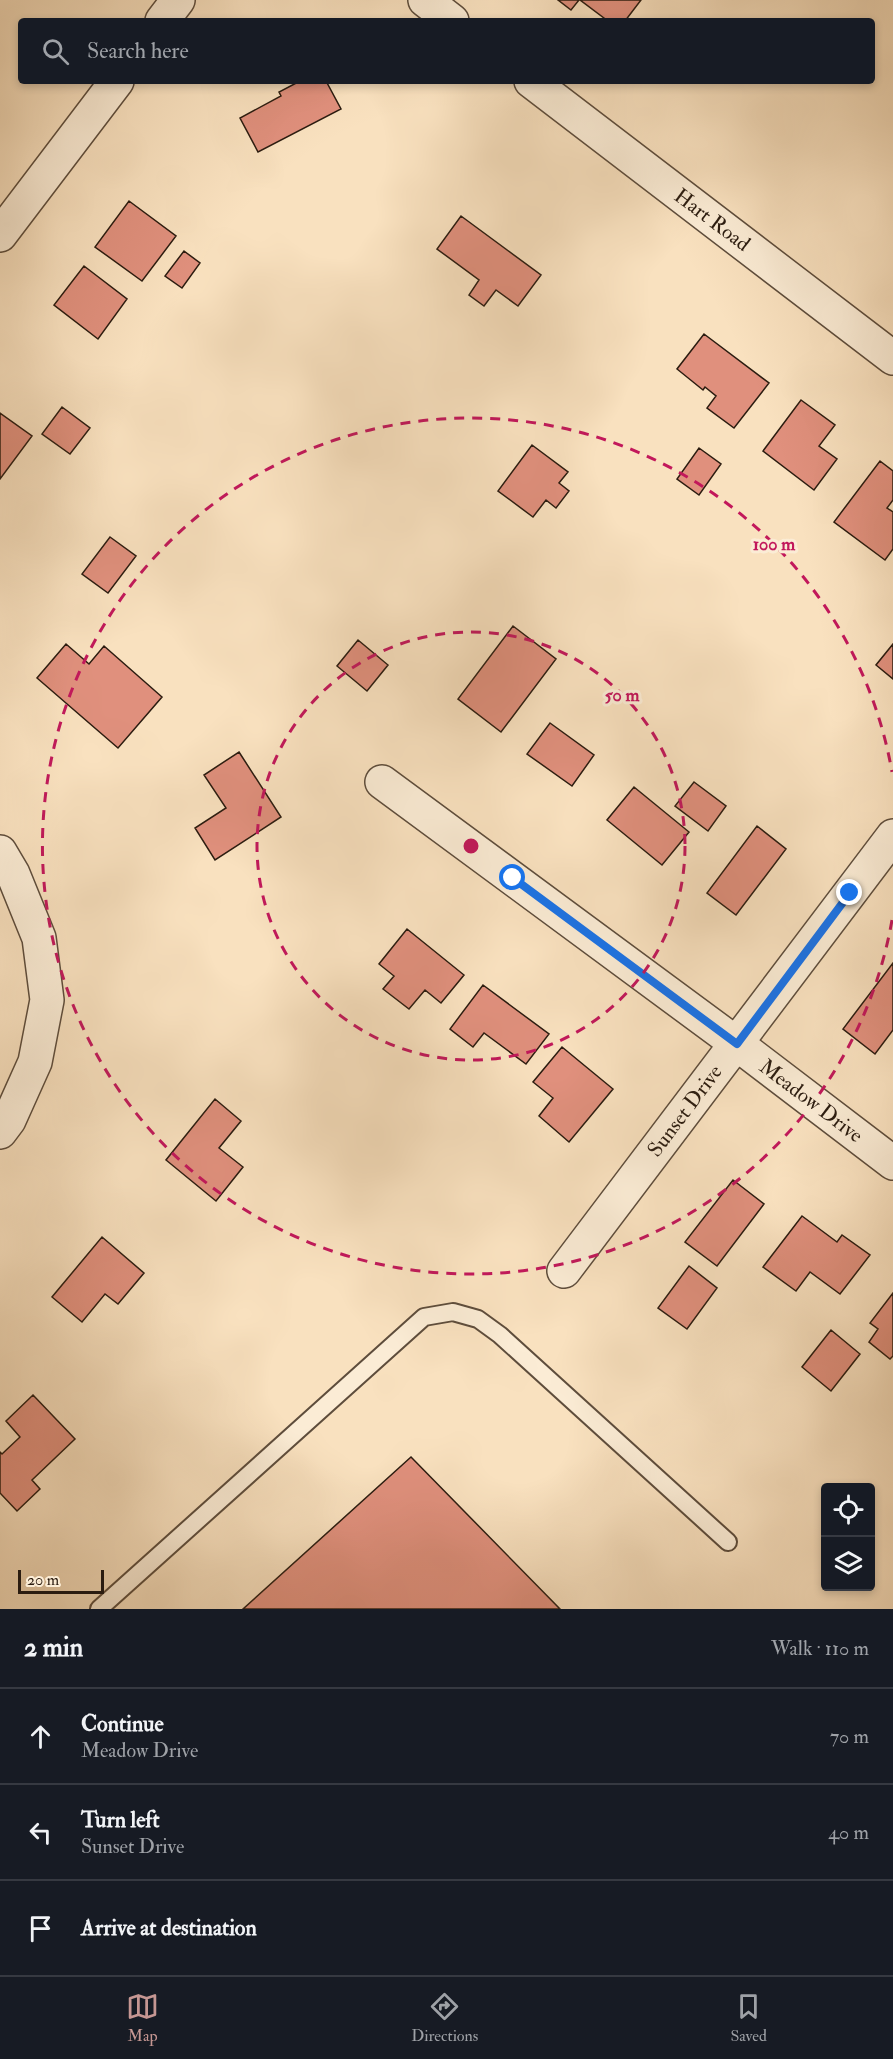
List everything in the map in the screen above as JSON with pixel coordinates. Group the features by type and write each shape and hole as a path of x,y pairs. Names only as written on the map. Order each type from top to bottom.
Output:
{"street":[{"path":"164,18 178,0"},
{"path":"425,0 448,18"},
{"path":"0,235 115,84"},
{"name":"Hart Road","path":"535,84 893,358"},
{"name":"Meadow Drive","path":"382,782 737,1044 893,1163"},
{"name":"Sunset Drive","path":"564,1271 893,836"},
{"path":"0,852 13,874 39,938 47,1000 35,1062 9,1120 0,1132"}],"lane":[{"path":"99,1609 424,1317 453,1312 478,1319 500,1335 728,1542"}],"building":[{"path":"558,0 579,0 571,10"},
{"path":"580,0 641,0 627,18 604,18"},
{"path":"294,84 328,84 341,109 258,152 240,118 281,96 279,92"},
{"path":"129,201 176,236 142,281 95,247"},
{"path":"461,216 541,275 518,306 496,290 484,306 469,295 479,280 437,249"},
{"path":"184,251 200,263 182,288 165,276"},
{"path":"84,266 127,299 98,339 54,305"},
{"path":"704,334 769,383 734,428 707,408 716,396 705,387 703,390 677,369"},
{"path":"801,400 835,425 819,446 837,459 814,490 763,451"},
{"path":"62,407 90,428 70,454 42,434"},
{"path":"0,413 32,436 0,479"},
{"path":"532,445 568,472 559,483 569,491 556,508 546,500 533,517 498,491"},
{"path":"699,448 721,464 699,495 677,479"},
{"path":"880,461 893,471 893,500 887,508 893,512 893,549 885,560 834,522"},
{"path":"110,537 136,556 108,593 82,574"},
{"path":"513,626 556,659 501,732 458,699"},
{"path":"358,640 388,665 367,691 337,666"},
{"path":"66,644 89,664 104,646 162,697 118,748 37,678"},
{"path":"893,644 893,679 876,665"},
{"path":"550,723 594,755 572,786 527,754"},
{"path":"239,752 281,817 215,860 195,828 226,808 204,775"},
{"path":"694,782 726,806 708,831 675,806"},
{"path":"634,787 689,832 662,865 607,820"},
{"path":"757,826 786,849 736,915 707,893"},
{"path":"407,929 464,975 441,1003 425,990 409,1009 383,989 394,976 379,964"},
{"path":"893,963 893,1030 875,1054 843,1029"},
{"path":"483,985 549,1034 526,1064 484,1033 473,1047 450,1029"},
{"path":"562,1047 613,1089 569,1142 539,1116 553,1098 533,1082"},
{"path":"215,1099 241,1121 219,1148 243,1167 216,1201 166,1160"},
{"path":"733,1180 764,1204 717,1266 685,1242"},
{"path":"802,1216 837,1242 842,1235 870,1255 840,1294 810,1272 796,1291 763,1267"},
{"path":"102,1237 144,1273 118,1304 105,1294 82,1322 52,1297"},
{"path":"689,1266 717,1288 687,1329 658,1308"},
{"path":"893,1293 893,1356 890,1359 869,1342 878,1329 870,1323"},
{"path":"831,1330 860,1354 831,1391 802,1367"},
{"path":"33,1395 75,1439 32,1480 40,1489 17,1511 0,1493 0,1452 2,1454 20,1437 6,1421"},
{"path":"411,1457 560,1609 243,1609"}],"route":[{"path":"513,878 737,1044 850,893"}]}
